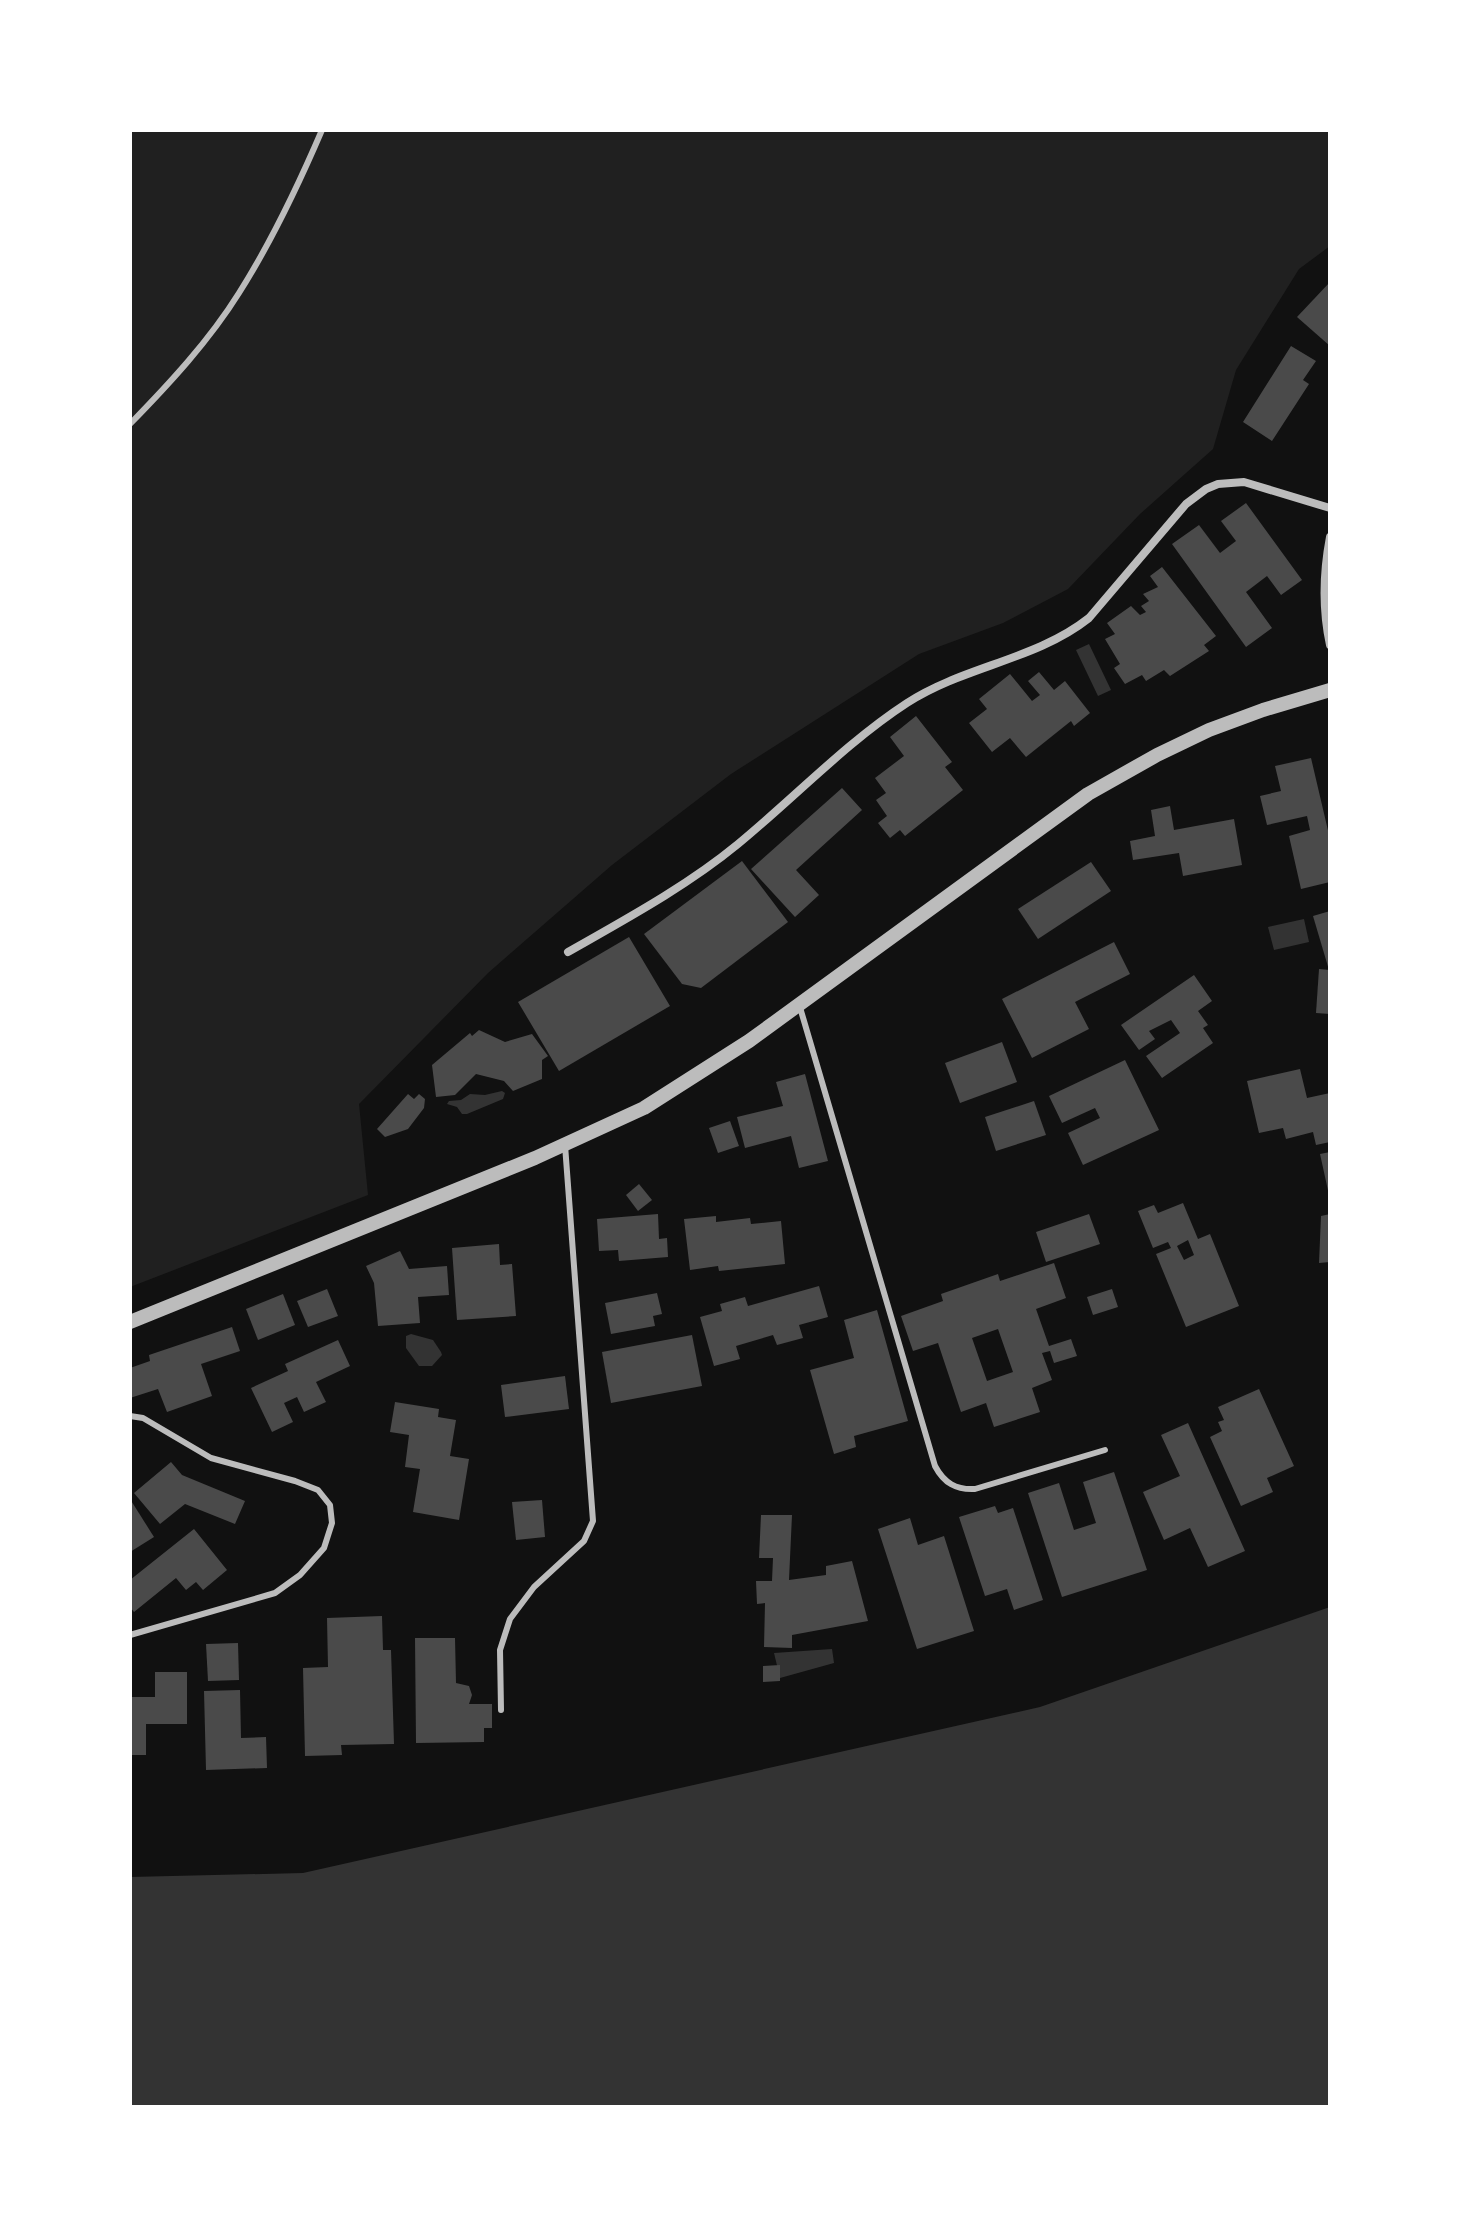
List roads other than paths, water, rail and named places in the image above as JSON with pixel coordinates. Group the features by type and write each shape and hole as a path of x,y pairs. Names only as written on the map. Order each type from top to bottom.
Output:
{"street":[{"path":"568,952 706,868 909,702 937,686 1056,640 1073,630 1089,618 1186,504 1206,489 1218,484 1244,482 1330,508"},
{"path":"1330,537 1323,607 1330,645"},
{"path":"130,1322 609,1126 680,1087 799,1004 1054,816 1122,773 1209,730 1330,690"}],"lane":[{"path":"130,424 175,377 238,295 294,194 322,130"},
{"path":"799,1004 939,1475 955,1487 975,1489 1105,1450"},
{"path":"501,1710 500,1650 510,1619 534,1587 584,1541 593,1521 565,1145"},
{"path":"130,1416 159,1426 211,1458 318,1490 330,1505 332,1523 324,1548 300,1575 275,1593 130,1635"}]}
